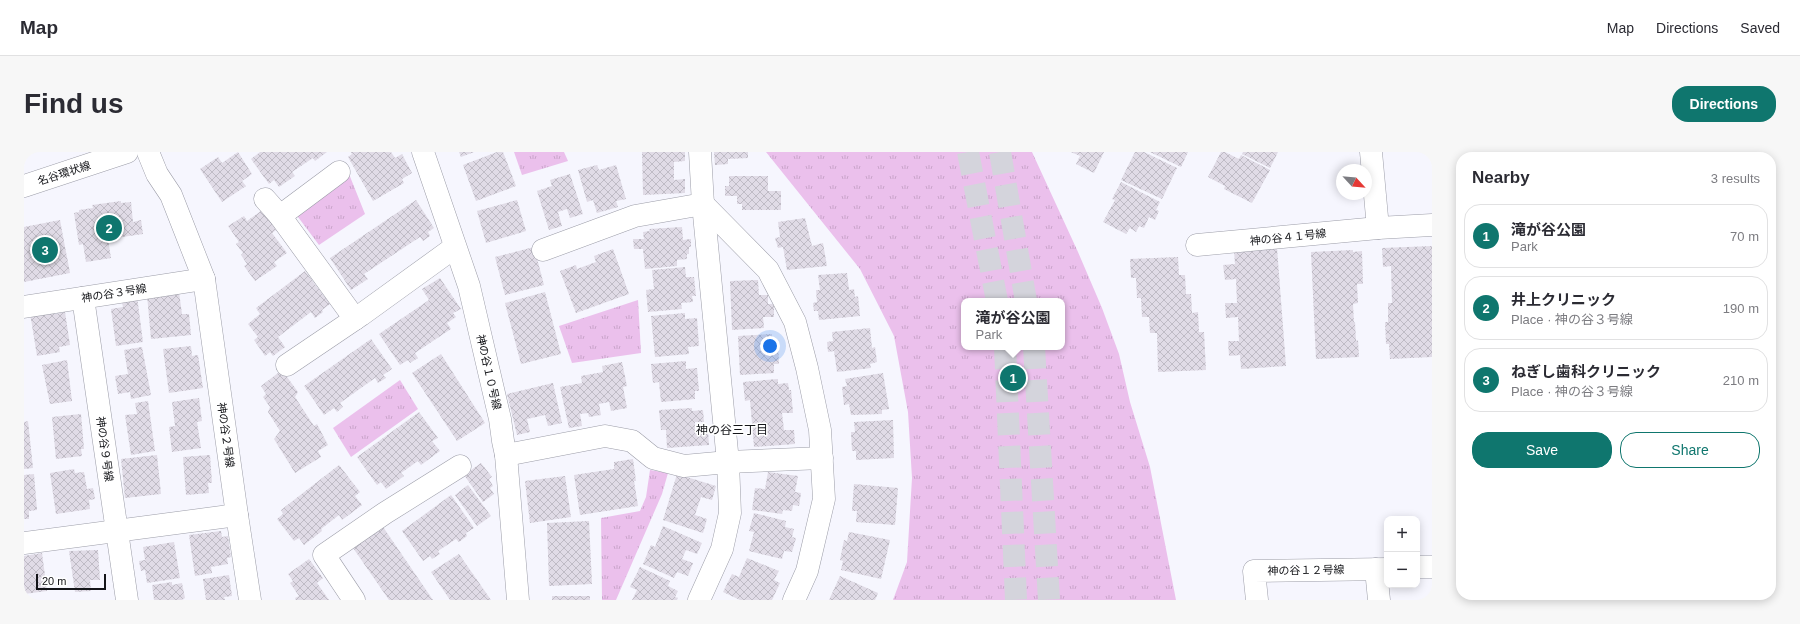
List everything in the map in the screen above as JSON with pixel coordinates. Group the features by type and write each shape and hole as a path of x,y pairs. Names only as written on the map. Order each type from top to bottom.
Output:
{"street":[{"name":"名谷環状線","path":"24,186 127,152"},
{"name":"神の谷２号線","path":"148,152 157,174 170,195 204,279 237,515"},
{"name":"神の谷１０号線","path":"423,152 469,286 500,419 506,454 518,600"},
{"path":"699,600 722,549 730,513 728,462 703,204 700,152"},
{"path":"1370,152 1378,228"},
{"path":"280,216 339,172"},
{"path":"265,199 280,216 355,319"},
{"path":"543,250 635,216 703,204"},
{"path":"703,204 768,270 795,322 808,368 820,430 824,499 807,571 794,600"},
{"name":"神の谷４１号線","path":"1198,246 1378,228 1432,225"},
{"path":"287,365 355,319 455,247"},
{"name":"神の谷３号線","path":"24,307 204,279"},
{"name":"神の谷９号線","path":"83,298 127,600"},
{"path":"506,454 605,436 632,441 652,458 684,466 728,462 822,458"},
{"path":"354,600 324,555 385,513 460,466"},
{"path":"24,543 237,515 250,600"},
{"path":"1420,567 1432,567"},
{"path":"1379,600 1382,569"},
{"name":"神の谷１２号線","path":"1257,600 1254,571 1382,569"}],"green space":[{"path":"514,152 564,152 568,161 522,175"},
{"path":"766,152 1032,152 1078,252 1102,308 1119,354 1130,402 1150,467 1176,600 893,600 907,562 912,478 908,412 894,336 860,269"},
{"path":"349,174 365,214 319,245 295,213"},
{"path":"638,300 641,353 572,363 559,326"},
{"path":"400,380 418,409 351,457 333,428"},
{"path":"650,470 668,473 662,494 616,600 602,600 601,518 640,511 646,497"}],"building":[{"path":"238,152 252,174 242,181 246,186 222,202 200,169 218,157 222,163"},
{"path":"260,152 327,152 315,161 313,158 292,172 295,176 279,187 274,180 269,184 251,159"},
{"path":"351,152 391,152 395,158 402,154 412,173 402,179 404,183 373,201 348,157 352,154"},
{"path":"459,152 474,152 461,157"},
{"path":"497,152 503,152 516,186 476,201 463,165"},
{"path":"642,152 685,152 685,161 674,162 674,180 685,179 685,193 643,195"},
{"path":"714,152 748,152 748,158 728,159 728,164 715,165"},
{"path":"1071,152 1104,152 1094,173 1076,164 1080,156"},
{"path":"1135,152 1144,152 1177,168 1162,199 1121,180"},
{"path":"1150,152 1188,152 1181,167"},
{"path":"1221,152 1225,152 1239,159 1241,155 1270,170 1252,203 1224,189 1225,186 1208,177"},
{"path":"1243,152 1278,152 1270,168 1242,154"},
{"path":"597,165 599,170 616,165 626,199 616,201 618,207 597,213 593,200 587,202 578,170"},
{"path":"570,174 583,214 570,218 567,209 558,212 562,226 549,230 537,191 552,186 550,180"},
{"path":"729,176 768,176 768,191 781,191 781,210 742,210 742,204 737,204 737,196 725,196 725,186 729,186"},
{"path":"1121,182 1160,202 1156,210 1159,211 1155,220 1149,217 1144,228 1139,226 1136,232 1130,228 1126,234 1103,222 1115,200 1112,199"},
{"path":"416,200 434,228 428,232 430,236 423,241 420,237 364,274 368,279 351,290 330,258"},
{"path":"517,200 526,231 486,243 477,211"},
{"path":"121,201 121,203 131,202 133,222 141,220 143,234 108,239 111,258 86,262 83,244 79,245 74,213 79,212 79,210 93,208 92,205"},
{"path":"265,208 279,228 272,233 287,253 274,262 277,266 255,281 244,266 247,264 241,255 243,253 236,244 239,242 228,226 244,216 247,221"},
{"path":"805,218 812,246 823,243 827,266 787,270 783,247 778,248 775,238 780,237 778,222"},
{"path":"60,220 70,273 24,282 24,227"},
{"path":"682,227 683,240 691,239 691,247 689,247 687,259 677,260 677,266 645,269 643,249 634,249 633,239 644,239 643,232 650,231 649,229"},
{"path":"1432,246 1432,357 1390,359 1389,344 1386,344 1385,322 1388,322 1388,303 1392,303 1391,266 1383,267 1382,248"},
{"path":"534,247 544,285 505,295 495,257"},
{"path":"1277,248 1286,366 1241,369 1240,355 1229,356 1228,341 1239,341 1238,317 1226,318 1225,303 1237,303 1236,279 1225,280 1223,265 1235,264 1234,251"},
{"path":"613,249 629,294 576,313 560,271 576,265 577,269 596,262 594,256"},
{"path":"1353,250 1353,252 1362,251 1363,284 1357,284 1358,303 1353,304 1359,357 1316,359 1311,252"},
{"path":"1178,257 1179,275 1185,275 1186,294 1191,294 1192,313 1198,312 1199,332 1204,332 1206,370 1158,372 1157,333 1150,333 1149,317 1142,317 1141,298 1137,298 1136,278 1131,278 1130,259"},
{"path":"685,267 686,277 694,277 696,296 692,296 693,302 681,303 682,309 648,312 646,290 654,289 652,270"},
{"path":"305,271 330,304 315,318 311,312 278,337 285,347 273,356 270,352 265,356 254,340 258,337 248,324 260,314 256,308"},
{"path":"847,273 849,290 854,289 855,297 858,296 860,316 819,320 818,311 814,311 813,303 817,302 816,290 820,290 818,275"},
{"path":"440,278 461,309 453,313 456,317 447,323 451,329 415,353 418,358 410,363 408,360 400,365 379,334 429,300 422,289"},
{"path":"758,280 759,295 768,295 768,304 774,304 774,317 763,317 764,328 732,330 730,281"},
{"path":"179,292 182,314 189,314 191,335 151,339 147,295"},
{"path":"545,292 561,354 521,364 505,303"},
{"path":"137,296 143,342 116,346 111,309 123,307 121,299"},
{"path":"55,309 55,314 65,312 70,345 59,347 60,352 37,356 30,313"},
{"path":"685,313 685,319 697,318 699,346 688,347 689,354 655,357 651,316"},
{"path":"870,328 872,348 875,347 877,362 870,364 871,368 837,372 834,351 828,352 827,342 833,341 832,332"},
{"path":"772,334 772,342 778,342 779,364 774,364 774,373 740,375 738,336"},
{"path":"371,339 392,369 383,375 386,378 378,383 375,378 340,403 343,407 337,412 334,408 324,415 304,386"},
{"path":"191,346 192,356 198,355 203,388 169,393 163,349"},
{"path":"142,347 151,395 131,399 130,392 118,394 115,376 128,374 124,350"},
{"path":"441,354 485,423 457,441 412,373"},
{"path":"67,360 72,401 50,404 42,365"},
{"path":"686,361 686,369 697,368 699,391 695,391 695,399 661,402 659,382 653,383 651,364"},
{"path":"622,362 627,386 623,387 627,408 611,411 609,402 599,404 601,415 589,417 588,413 580,414 582,426 569,428 560,387 582,383 581,376 603,372 602,366"},
{"path":"282,370 298,392 295,397 314,426 317,424 328,445 318,451 321,457 295,473 274,439 280,431 268,412 270,407 263,397 266,394 261,386"},
{"path":"883,373 889,409 882,410 882,414 851,415 849,404 844,405 842,387 847,386 845,379"},
{"path":"778,379 778,384 788,383 789,390 791,390 793,413 782,413 784,430 794,430 795,444 754,447 750,400 745,401 743,382"},
{"path":"553,383 562,423 548,426 545,415 527,419 530,432 517,435 507,394"},
{"path":"199,398 202,421 197,422 201,448 172,452 169,427 175,426 172,402"},
{"path":"148,401 155,451 131,455 125,415 137,414 135,403"},
{"path":"692,408 692,411 703,410 704,422 695,422 695,432 708,431 709,445 667,448 666,430 661,430 659,410"},
{"path":"419,412 438,438 432,441 440,451 421,465 418,461 401,473 404,476 386,489 381,482 377,485 357,457"},
{"path":"81,414 84,449 81,449 82,456 56,459 52,417"},
{"path":"893,420 894,458 856,460 856,451 852,451 851,432 855,432 854,422"},
{"path":"28,421 33,468 24,469 24,422"},
{"path":"157,455 161,494 125,498 121,459"},
{"path":"210,455 212,483 208,483 209,493 186,495 183,457"},
{"path":"633,459 636,481 634,481 638,506 580,515 574,475 614,469 614,462"},
{"path":"481,463 492,477 489,479 493,486 490,488 494,494 483,502 464,475"},
{"path":"339,465 360,492 355,496 362,505 342,520 339,515 304,545 299,538 294,541 277,519 283,514 281,510"},
{"path":"74,469 75,473 84,472 87,489 93,488 95,499 89,500 90,509 56,514 50,473"},
{"path":"768,472 798,476 795,492 801,493 799,506 793,505 792,511 783,510 782,514 752,510 755,488 765,489"},
{"path":"34,474 37,510 29,511 29,519 24,519 24,475"},
{"path":"677,474 716,486 712,500 701,497 695,515 707,519 703,533 663,520"},
{"path":"565,476 571,517 530,523 525,481"},
{"path":"854,484 898,488 895,525 856,522 857,511 852,511"},
{"path":"468,485 491,516 477,526 455,495"},
{"path":"451,495 474,528 466,533 467,536 459,542 456,539 438,551 440,554 432,559 430,556 423,561 402,531"},
{"path":"754,513 786,521 785,527 794,529 792,537 796,538 792,552 784,551 782,559 749,551 754,532 749,531"},
{"path":"589,521 592,584 549,586 547,523"},
{"path":"381,524 433,600 389,600 351,545"},
{"path":"663,526 702,543 697,554 686,550 682,559 693,563 688,576 677,572 674,578 643,564 651,545 655,547"},
{"path":"221,531 222,537 228,536 231,557 227,558 228,564 211,567 212,573 195,576 189,535"},
{"path":"849,532 890,540 881,579 841,570 843,561 840,560 844,540 847,541"},
{"path":"174,542 180,578 147,583 145,570 141,571 139,561 145,560 143,547"},
{"path":"98,550 100,580 90,580 91,591 75,592 69,551"},
{"path":"42,553 47,591 24,594 24,556"},
{"path":"459,554 491,600 450,600 431,572"},
{"path":"747,558 779,571 774,580 780,583 772,600 740,600 723,592 732,574 739,577"},
{"path":"309,559 323,578 317,583 329,600 296,600 295,598 299,596 290,583 293,581 288,574"},
{"path":"640,567 670,581 668,586 678,591 675,597 678,598 677,600 632,600 637,590 630,587"},
{"path":"229,575 232,596 224,597 225,600 206,600 203,579"},
{"path":"840,576 878,593 875,600 829,600"},
{"path":"172,582 172,585 182,583 185,598 182,600 154,600 152,585"},
{"path":"552,596 590,596 590,600 552,600"}],"tunnel":[{"path":"968,152 996,298"},
{"path":"1000,152 1025,298"},
{"path":"1005,350 1016,600"},
{"path":"1034,350 1049,600"}],"place":[{"name":"井上クリニック","path":"109,228"},
{"name":"ねぎし歯科クリニック","path":"45,250"},
{"name":"滝が谷公園","path":"1013,378"}],"district":[{"name":"神の谷三丁目","path":"732,430"}]}
